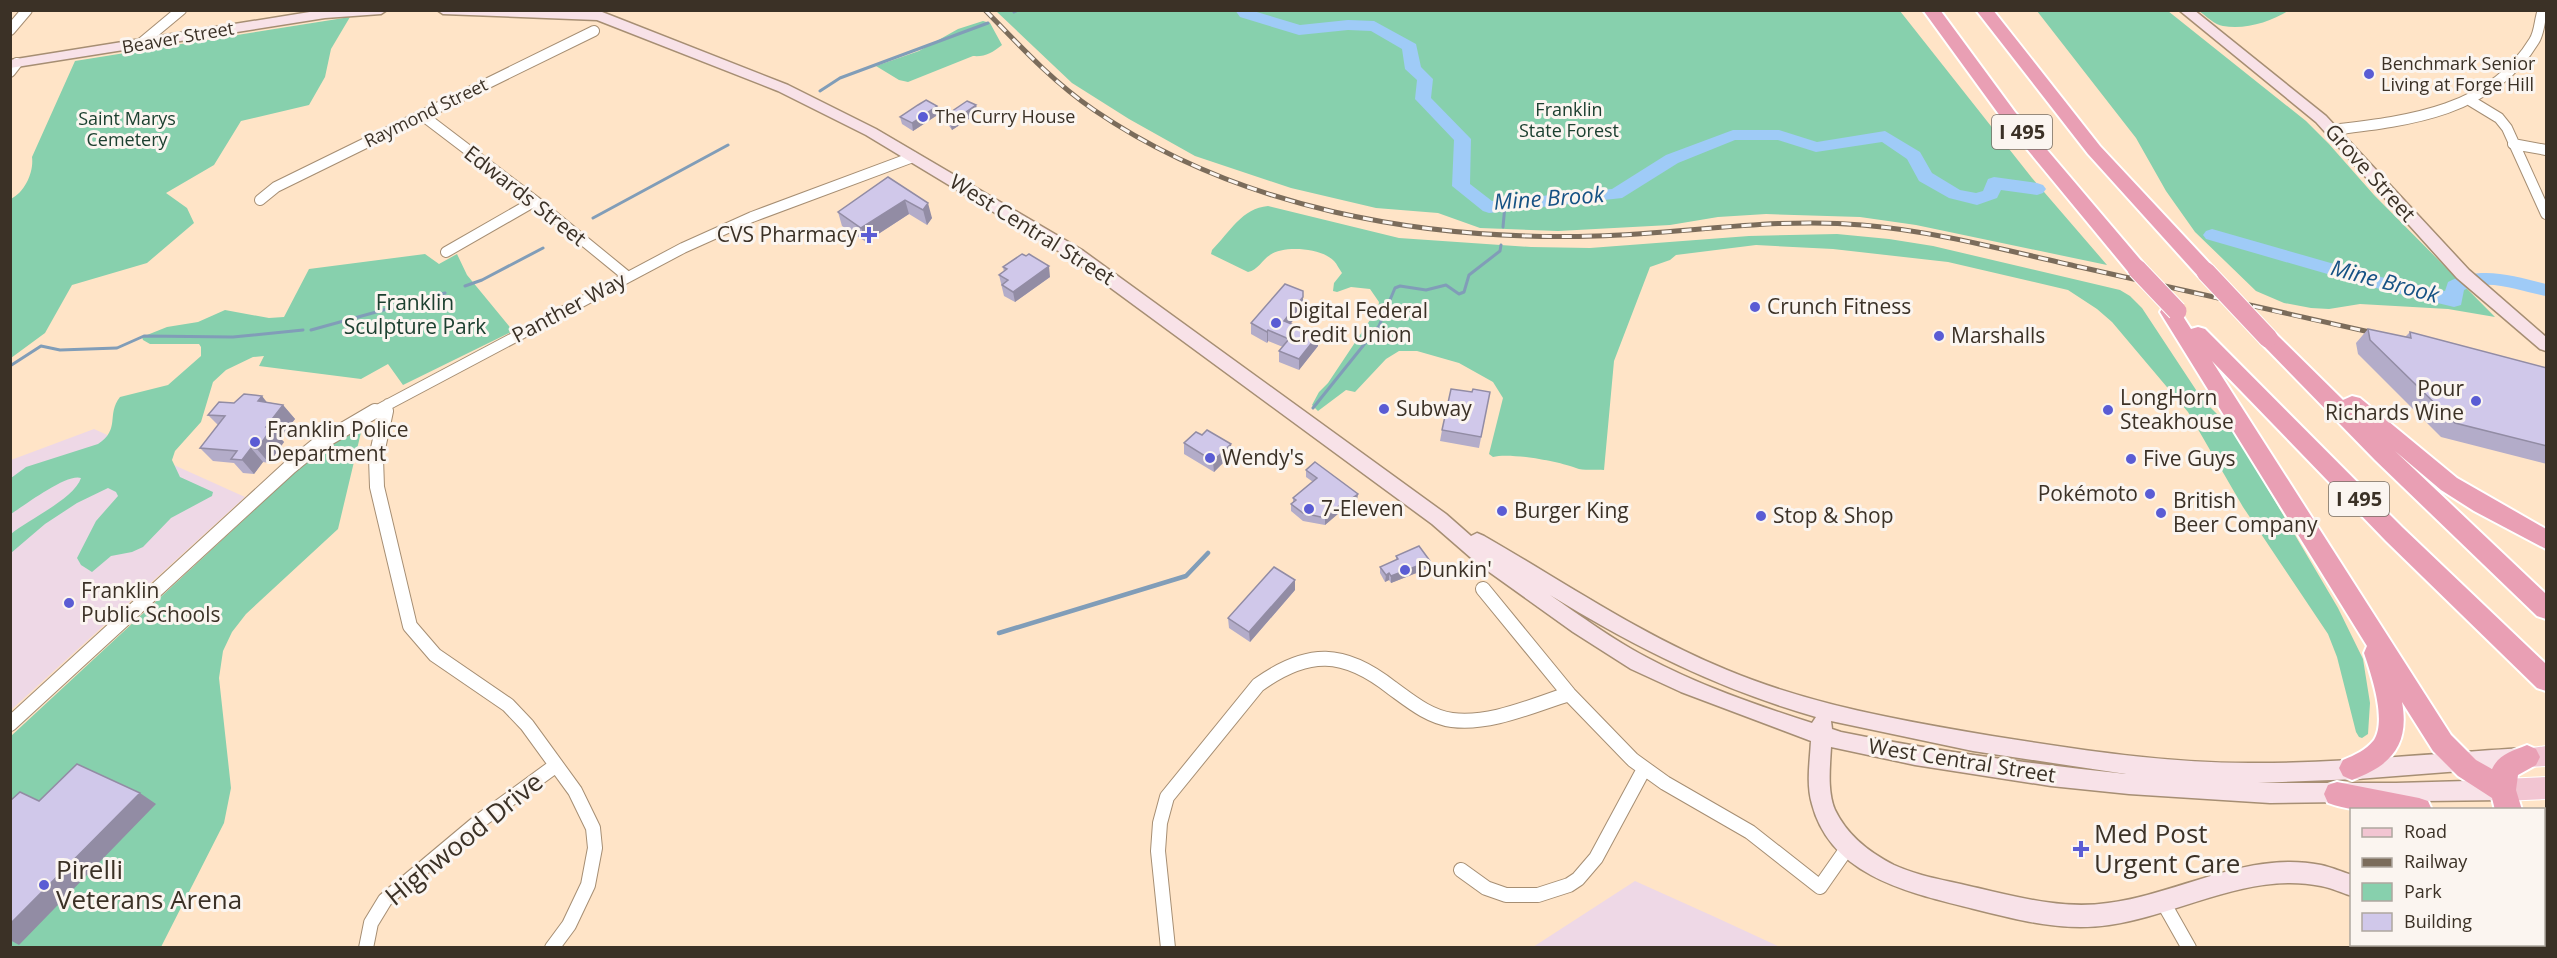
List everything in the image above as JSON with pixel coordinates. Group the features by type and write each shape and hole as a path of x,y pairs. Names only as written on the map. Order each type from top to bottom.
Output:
{"highway":[{"name":"I 495","path":"1931,10 2009,116 2174,312 2369,509 2547,680"},
{"name":"I 495","path":"1984,10 2094,150 2206,272 2383,454 2547,609"},
{"path":"2174,312 2442,743 2459,761 2506,800"},
{"path":"2270,338 2434,474 2482,505 2547,540"},
{"path":"2352,768 2373,758 2378,753 2388,734 2390,720 2387,687 2376,653 2355,605"},
{"path":"2506,800 2505,770 2514,762 2537,756"},
{"path":"2337,794 2410,808"}],"main road":[{"name":"Beaver Street","path":"13,66 314,16 381,10"},
{"path":"443,10 605,13"},
{"name":"West Central Street","path":"584,10 605,13 783,88 866,129 1076,254 1439,519 1485,559 1580,626 1638,663 1708,694 1822,735 1915,756 2051,776 2213,790 2506,800 2547,788"},
{"name":"Grove Street","path":"2185,10 2292,95 2332,130 2463,274 2485,295 2547,345"},
{"name":"West Central Street","path":"1439,519 1649,644 1722,677 1822,710 1879,725 2142,767 2254,773 2537,756"},
{"path":"1822,710 1823,804 1835,831 1848,847 1875,866 1911,882 2046,914 2079,916 2109,914 2284,871 2315,873 2350,885"}],"street":[{"path":"10,30 27,11 34,10"},
{"path":"139,45 181,10"},
{"path":"2332,130 2419,116 2455,108 2471,101 2513,69 2543,31 2543,10"},
{"name":"Raymond Street","path":"260,200 276,187 594,31"},
{"path":"2471,101 2499,118 2507,128 2547,214"},
{"name":"Edwards Street","path":"422,115 535,201 628,277"},
{"path":"2513,144 2547,150"},
{"name":"Panther Way","path":"10,724 297,461 336,433 628,277 747,219 913,157"},
{"path":"446,252 535,201"},
{"name":"Highwood Drive","path":"388,404 376,458 377,487 410,626 435,656 508,705 527,725 575,791 593,828 595,848 588,885 569,925 552,948"},
{"path":"1483,589 1569,694 1622,750 1644,769 1750,832 1820,887 1848,847"},
{"path":"1168,948 1158,851 1160,823 1167,797 1258,685 1269,676 1297,662 1314,658 1337,659 1361,666 1415,705 1439,717 1454,720 1491,716 1569,694"},
{"name":"Highwood Drive","path":"366,948 371,923 385,900 477,823 555,766"},
{"path":"1461,870 1493,892 1528,898 1554,892 1578,879 1589,867 1618,819 1644,769"},
{"path":"2163,902 2189,948"}],"shaded area":[{"name":"Franklin Public Schools","path":"94,429 245,497 11,710 11,460"},
{"path":"1635,881 1715,917 1780,947 1533,947"}],"green space":[{"name":"Franklin State Forest","path":"996,11 1900,11 2032,178 2107,265 1916,225 1860,217 1766,214 1718,217 1670,225 1558,231 1480,228 1438,213 1376,208 1291,188 1195,156 1129,119 1072,83"},
{"path":"2037,11 2168,11 2306,121 2374,195 2495,317 2448,309 2360,304 2329,309 2311,308 2284,303 2256,291 2195,232 2166,191 2136,138"},
{"path":"2199,11 2288,11 2257,24 2231,27 2217,24"},
{"name":"Saint Marys Cemetery","path":"350,17 331,49 325,77 309,105 241,121 214,165 166,193 187,208 194,223 147,263 72,285 45,333 11,358 11,199 28,181 32,169 32,157 75,61"},
{"path":"983,21 990,23 1002,45 988,54 973,56 908,82 899,80 876,66 919,51 958,29"},
{"path":"1268,206 1399,238 1531,247 1590,248 1749,236 1837,234 1889,239 1933,246 2120,290 2142,308 2202,399 2233,430 2338,608 2363,659 2370,703 2368,734 2362,738 2356,732 2337,657 2328,634 2243,507 2188,412 2112,322 2068,290 1948,262 1833,249 1756,245 1676,255 1670,260 1650,267 1614,361 1604,470 1582,469 1535,458 1493,457 1489,454 1503,398 1493,382 1459,363 1417,351 1399,351 1386,359 1355,392 1346,390 1318,411 1312,405 1319,392 1328,383 1378,308 1379,302 1370,289 1351,287 1337,292 1333,291 1334,283 1342,273 1334,261 1321,253 1303,249 1276,252 1248,272 1211,254 1212,250 1244,216 1251,211"},
{"name":"Franklin Sculpture Park","path":"425,254 439,264 457,254 467,275 513,331 403,385 388,364 361,379 259,366 264,356 253,357 226,370 213,382 201,422 175,451 172,460 180,477 213,492 212,496 171,518 143,547 132,552 111,556 92,572 81,565 77,558 96,521 118,496 116,492 108,488 77,503 45,524 11,553 11,534 70,494 81,478 66,480 56,485 11,514 11,478 26,467 98,444 109,433 114,410 120,397 168,385 201,356 199,344 150,344 142,337 167,327 198,322 225,310 269,318 284,317 309,269"},
{"path":"363,424 338,529 246,614 232,632 223,651 219,678 231,788 224,823 161,947 11,948 11,736 305,463 327,446"}],"building":[{"path":"926,100 937,106 912,123 900,117 918,105"},
{"path":"967,101 976,105 950,123 945,116"},
{"path":"888,177 928,203 923,210 905,200 861,228 838,212"},
{"path":"1022,254 1026,256 1029,254 1049,266 1013,292 1002,285 1008,280 999,275 1007,269 1003,267"},
{"path":"1285,284 1303,291 1303,297 1284,321 1318,335 1299,359 1279,351 1289,339 1268,330 1267,332 1251,323"},
{"name":"Pour Richards Wine","path":"2368,329 2411,338 2410,332 2547,368 2547,446 2455,423 2370,340"},
{"path":"1451,389 1490,392 1481,437 1442,430"},
{"path":"244,394 262,396 258,401 283,405 266,427 272,428 257,449 251,448 242,460 231,459 237,451 200,448 225,416 208,415 219,402 234,403"},
{"path":"1207,430 1231,444 1213,461 1184,443 1196,432 1202,435"},
{"path":"1315,462 1358,494 1346,500 1325,518 1303,513 1291,504 1296,500 1293,498 1317,478 1306,470"},
{"path":"1419,546 1430,561 1391,576 1389,573 1386,575 1380,567 1398,559 1396,556"},
{"path":"1274,567 1295,580 1249,632 1228,618"},
{"name":"Pirelli Veterans Arena","path":"77,764 140,793 10,924 10,801 20,792 39,801"}],"waterway":[{"path":"1014,12 1018,10"},
{"name":"Mine Brook","path":"1242,10 1245,14 1299,30 1348,25 1374,26 1410,47 1413,69 1425,79 1423,99 1463,139 1461,186 1489,207 1616,194 1672,159 1733,135 1779,135 1816,147 1885,136 1914,156 1925,177 1955,194 1977,199 1991,194 1994,183 2037,189"},
{"path":"820,91 840,78 988,23"},
{"path":"593,218 728,145"},
{"path":"1503,227 1505,205"},
{"name":"Mine Brook","path":"2212,235 2376,282 2454,300 2455,287 2475,280 2500,280 2546,290"},
{"path":"1313,408 1379,326 1395,288 1400,286 1426,290 1446,285 1459,294 1464,292 1469,275 1500,251 1501,245"},
{"path":"465,286 482,280 543,248"},
{"path":"311,330 445,293"},
{"path":"10,366 41,346 60,350 117,348 144,336 233,337 303,330"},
{"path":"999,633 1186,576 1208,553"}],"railway":[{"path":"985,10 1064,87 1094,110 1150,144 1209,172 1271,195 1334,212 1399,224 1465,232 1531,236 1629,235 1795,223 1829,223 1889,228 1971,242 2383,335"}],"place":[{"name":"Benchmark Senior Living at Forge Hill","path":"2369,74"},
{"name":"The Curry House","path":"923,117"},
{"name":"CVS Pharmacy","path":"869,235"},
{"name":"Crunch Fitness","path":"1755,307"},
{"name":"Digital Federal Credit Union","path":"1276,323"},
{"name":"Marshalls","path":"1939,336"},
{"name":"Pour Richards Wine","path":"2476,401"},
{"name":"Subway","path":"1384,409"},
{"name":"LongHorn Steakhouse","path":"2108,410"},
{"name":"Franklin Police Department","path":"255,442"},
{"name":"Wendy's","path":"1210,458"},
{"name":"Five Guys","path":"2131,459"},
{"name":"Pokémoto","path":"2150,494"},
{"name":"7-Eleven","path":"1309,509"},
{"name":"Burger King","path":"1502,511"},
{"name":"British Beer Company","path":"2161,513"},
{"name":"Stop & Shop","path":"1761,516"},
{"name":"Dunkin'","path":"1405,570"},
{"name":"Franklin Public Schools","path":"69,603"},
{"name":"Med Post Urgent Care","path":"2081,849"},
{"name":"Pirelli Veterans Arena","path":"44,885"}]}
